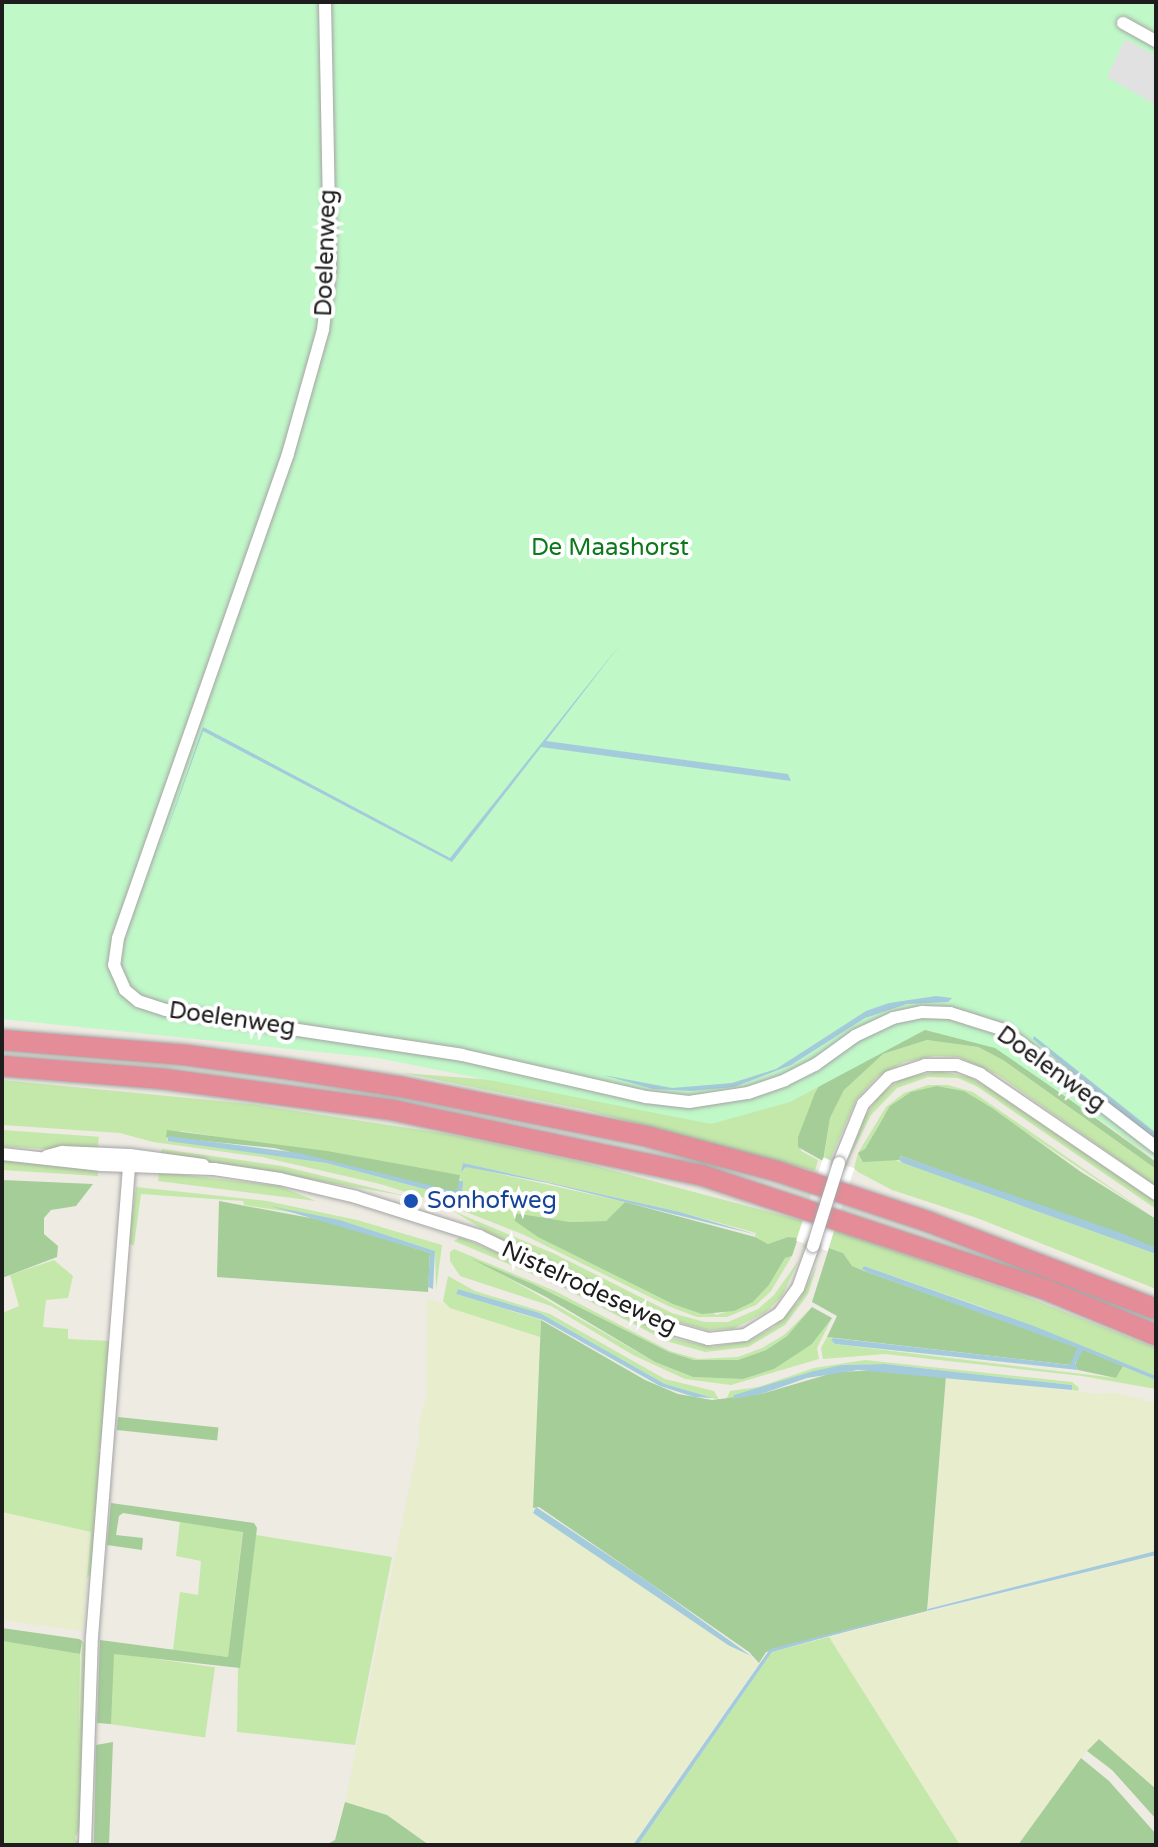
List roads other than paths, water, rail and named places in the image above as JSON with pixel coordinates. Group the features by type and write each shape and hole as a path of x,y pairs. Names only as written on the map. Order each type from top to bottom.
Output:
{"highway":[{"path":"2,1040 185,1055 281,1068 402,1087 649,1137 776,1171 929,1222 1156,1309"},
{"path":"2,1066 194,1083 392,1110 701,1175 1049,1291 1156,1335"}],"street":[{"name":"Doelenweg","path":"325,2 330,270 322,335 288,454 113,952 114,965 125,990 138,1001 166,1010 462,1055 646,1097 689,1102 748,1093 785,1080 815,1065 855,1036 893,1018 922,1012 950,1013 1004,1030 1156,1147"},
{"path":"1123,23 1156,41"},
{"name":"Nistelrodeseweg","path":"2,1154 47,1156 62,1152 129,1161 198,1163 214,1169 280,1179 408,1211 479,1236 670,1328 708,1339 745,1335 779,1314 798,1288 839,1163 863,1104 889,1077 925,1065 957,1065 996,1084 1156,1194"},
{"path":"85,1845 92,1637 129,1161"}],"water":[{"path":"622,642 546,741 788,774 791,781 541,747 452,862 203,731 156,861 203,727 450,858"},
{"path":"936,996 952,998 948,1002 907,1004 865,1018 791,1065 734,1087 692,1091 653,1089 603,1075 672,1088 732,1083 776,1069 866,1011 889,1003"},
{"path":"1034,1036 1156,1133 1156,1140 1109,1104 1033,1039"},
{"path":"168,1136 299,1153 457,1192 459,1181 463,1181 462,1194 500,1209 326,1163 168,1141"},
{"path":"901,1156 1121,1233 1156,1248 1156,1254 903,1163 899,1160"},
{"path":"463,1163 680,1212 758,1235 548,1183 466,1167 461,1172"},
{"path":"270,1206 340,1220 435,1251 433,1289 428,1287 430,1253"},
{"path":"864,1266 1034,1326 1156,1376 1156,1380 1083,1350 1075,1364 1078,1370 835,1344 831,1340 833,1338 1070,1365 1077,1348 867,1272 862,1269"},
{"path":"458,1289 540,1313 665,1384 713,1398 694,1397 660,1386 543,1320 456,1294"},
{"path":"885,1364 1072,1385 1072,1390 858,1370 807,1378 761,1394 733,1399 734,1395 814,1371 842,1365"},
{"path":"536,1507 647,1581 751,1656 728,1645 533,1513"},
{"path":"1156,1551 1156,1555 927,1611 928,1609"},
{"path":"920,1611 772,1652 638,1845 633,1845 770,1649"}],"place":[{"name":"Sonhofweg","path":"411,1201"}],"park label":[{"name":"De Maashorst","path":"610,548"}]}
